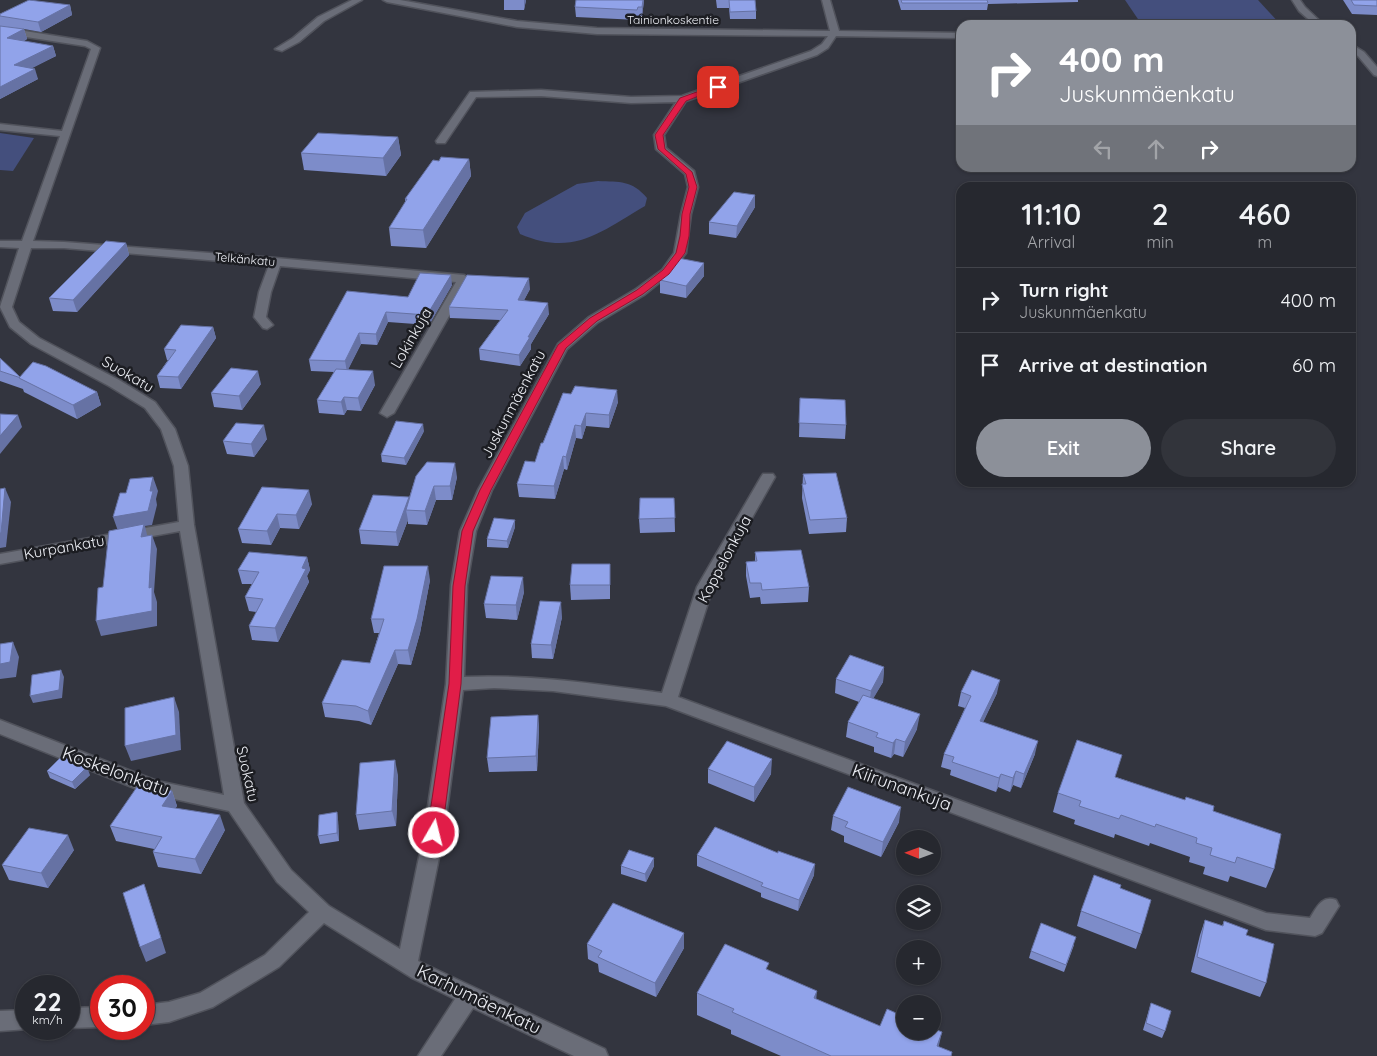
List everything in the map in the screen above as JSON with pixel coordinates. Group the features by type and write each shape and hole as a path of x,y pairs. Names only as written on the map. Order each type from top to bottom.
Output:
{"street":[{"path":"279,48 296,40 321,19 358,0"},
{"name":"Tainionkoskentie","path":"387,0 494,20 552,28 656,32 835,32 956,35"},
{"path":"441,141 473,94 541,93 632,100 683,99 814,53 825,46 835,32 826,0"},
{"path":"1296,0 1302,9 1314,20"},
{"name":"Suokatu","path":"0,30 86,44 96,48 3,308 14,324 35,341 114,383 150,405 168,429 181,466 187,525 236,806 284,876 322,912 364,938"},
{"path":"1360,56 1377,55"},
{"path":"1360,56 1377,74"},
{"name":"Juskunmäenkatu","path":"407,965 434,833 455,684 459,586 468,531 485,490 562,347 593,320 640,292 666,272 680,253 686,214 693,187 690,174 661,149 659,135 683,99"},
{"path":"0,127 65,134"},
{"name":"Telkänkatu","path":"0,244 64,246 276,261 464,279"},
{"path":"267,325 260,317 265,292 276,261"},
{"name":"Lokinkuja","path":"387,413 464,279"},
{"name":"Koppelonkuja","path":"668,700 682,652 705,587 768,477"},
{"name":"Kurpankatu","path":"0,559 187,525"},
{"name":"Kiirunankuja","path":"455,684 494,682 553,685 668,700 1266,921 1315,927 1328,906"},
{"name":"Koskelonkatu","path":"0,727 154,788 236,806"},
{"path":"155,1014 169,1012 206,1000 272,961 322,912"},
{"name":"Karhumäenkatu","path":"364,938 407,965 596,1056"},
{"path":"429,1056 470,995"},
{"path":"0,1021 15,1020"}],"shaded area":[{"path":"1125,0 1258,0 1276,20 1139,20"},
{"path":"0,133 34,138 13,171 0,170"},
{"path":"598,181 619,182 631,185 647,198 645,206 600,232 571,242 556,243 520,234 517,227 525,213 577,184"}],"building":[{"path":"29,0 70,5 38,22 0,16 0,14"},
{"path":"576,0 643,0 642,7 638,7 637,10 575,7"},
{"path":"729,0 755,0 756,11 730,12"},
{"path":"901,0 987,0 988,3 902,3"},
{"path":"1351,0 1377,0 1377,6 1354,5"},
{"path":"0,26 24,29 7,38 53,46 14,65 35,69 0,87"},
{"path":"318,133 398,137 383,158 301,153"},
{"path":"441,157 469,159 423,230 389,228 407,199 405,199 433,160 439,161"},
{"path":"734,192 755,195 737,226 709,222"},
{"path":"106,241 126,243 73,300 49,298"},
{"path":"678,258 704,263 686,286 660,280"},
{"path":"420,273 451,275 427,315 386,312 376,334 359,333 345,361 309,360 347,291 408,297"},
{"path":"467,275 529,278 518,300 548,303 519,355 479,349 508,310 449,307"},
{"path":"181,325 213,327 178,377 157,376 176,350 164,349"},
{"path":"0,358 21,378 0,371"},
{"path":"33,362 46,366 97,392 73,405 19,378"},
{"path":"231,368 258,371 239,396 211,393"},
{"path":"336,369 373,371 358,398 344,397 341,402 317,400"},
{"path":"575,386 617,390 609,415 586,413 581,426 575,425 566,457 563,456 554,486 517,484 525,461 535,462 541,443 543,443 563,393 571,394"},
{"path":"800,398 845,400 846,425 799,423"},
{"path":"0,414 18,415 0,436"},
{"path":"396,421 423,424 404,458 381,455"},
{"path":"236,423 264,425 251,444 223,441"},
{"path":"427,462 455,463 450,486 434,486 425,511 406,510 416,476"},
{"path":"836,473 847,518 810,520 802,484 806,484 803,474"},
{"path":"153,477 150,491 153,491 148,511 113,517 120,493 126,493 130,479"},
{"path":"262,487 309,490 296,515 277,514 267,531 238,529"},
{"path":"5,488 1,533 0,533 0,489"},
{"path":"373,495 409,497 396,532 359,530"},
{"path":"640,498 674,498 675,518 639,519"},
{"path":"494,518 515,520 507,541 487,539"},
{"path":"144,524 141,537 152,535 149,588 152,587 152,611 96,621 98,588 103,587 109,531"},
{"path":"801,550 809,587 762,590 761,583 750,583 746,562 757,561 755,552"},
{"path":"249,552 307,557 302,568 306,569 275,628 249,626 263,599 245,597 259,572 238,570"},
{"path":"572,564 610,564 610,585 570,585"},
{"path":"384,566 428,566 417,619 408,650 395,650 368,711 356,706 322,703 342,660 370,663 384,619 371,619"},
{"path":"491,576 523,577 516,605 484,604"},
{"path":"540,601 561,602 551,645 531,644"},
{"path":"13,642 10,662 0,664 0,644"},
{"path":"850,655 884,667 871,691 836,679"},
{"path":"61,670 59,690 30,696 32,675"},
{"path":"972,670 1000,680 980,721 1038,741 1024,774 1016,771 1013,778 1001,774 999,778 952,762 954,757 944,754 971,696 961,692"},
{"path":"863,695 920,714 905,742 896,739 893,743 876,737 878,733 848,722"},
{"path":"174,697 176,735 125,746 125,708"},
{"path":"538,715 536,756 487,758 491,717"},
{"path":"1077,740 1122,755 1115,777 1185,800 1186,797 1214,806 1213,811 1281,834 1274,869 1237,857 1235,863 1210,855 1212,848 1196,843 1197,838 1156,824 1155,827 1121,815 1119,819 1079,806 1081,801 1058,793"},
{"path":"727,741 772,759 754,787 708,769"},
{"path":"62,756 87,767 72,782 47,771"},
{"path":"395,760 392,811 356,815 360,763"},
{"path":"139,784 172,791 162,806 220,815 195,859 153,852 162,837 110,826"},
{"path":"848,787 901,807 883,842 845,827 848,822 833,816"},
{"path":"337,812 337,833 318,836 319,815"},
{"path":"715,827 778,853 778,851 815,864 799,900 761,886 763,883 697,855"},
{"path":"29,828 68,835 41,873 2,865"},
{"path":"629,850 654,858 645,874 621,866"},
{"path":"1094,875 1121,885 1120,888 1151,900 1141,934 1081,911"},
{"path":"144,884 161,938 140,947 123,893"},
{"path":"613,903 684,933 655,983 598,957 602,951 587,944"},
{"path":"1205,920 1223,926 1224,921 1248,930 1246,935 1274,944 1266,983 1197,957"},
{"path":"1041,923 1076,937 1066,965 1031,951"},
{"path":"725,944 769,963 766,969 817,991 814,998 880,1026 887,1009 896,1013 896,1040 939,1040 937,1046 952,1052 951,1056 831,1056 732,1012 734,1009 697,993"},
{"path":"1151,1003 1171,1011 1165,1031 1146,1023"}],"route":[{"path":"434,833 455,684 459,586 468,531 485,490 562,347 593,320 640,292 666,272 680,253 686,214 693,187 690,174 661,149 659,135 683,99 718,87"}]}
